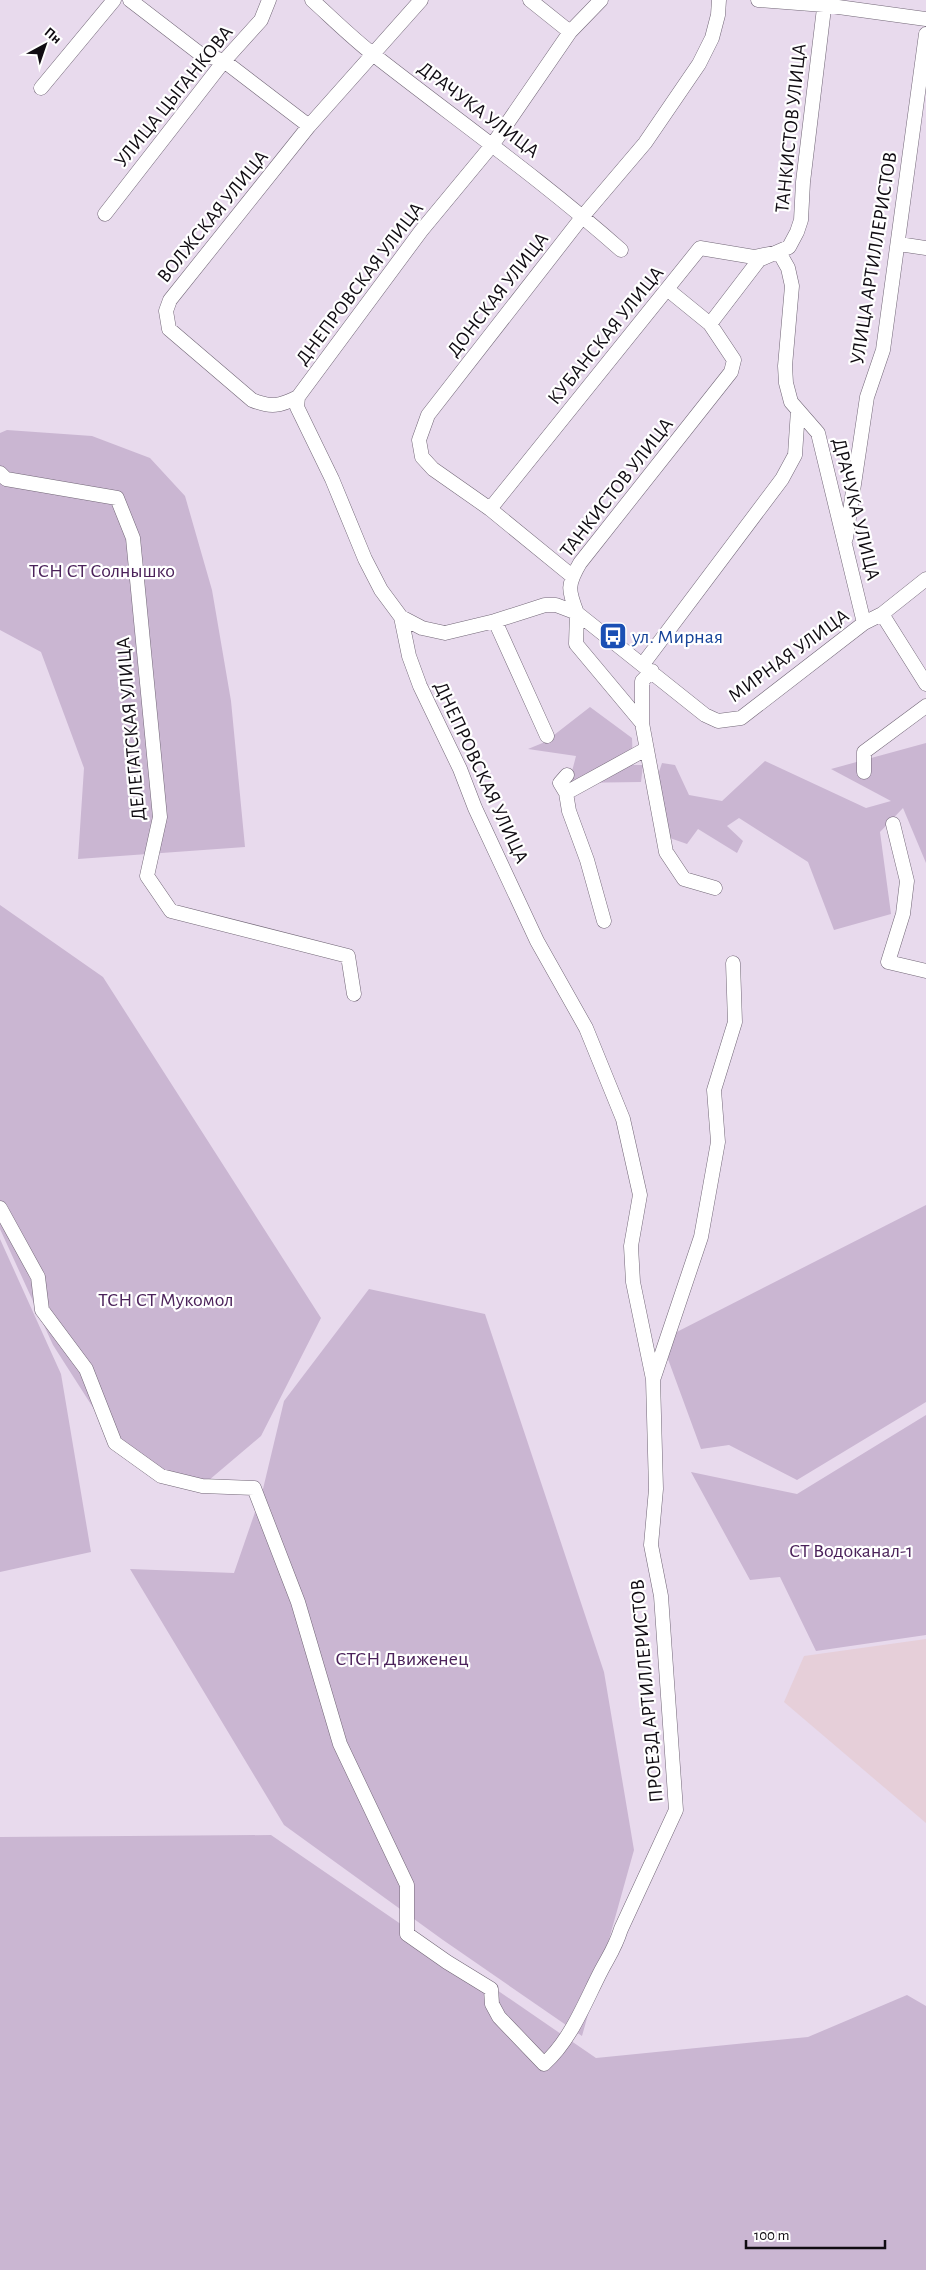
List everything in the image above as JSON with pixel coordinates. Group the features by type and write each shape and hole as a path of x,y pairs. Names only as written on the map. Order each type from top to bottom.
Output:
{"street":[{"path":"41,88 114,0"},
{"path":"130,0 199,52 224,61 309,126"},
{"name":"УЛИЦА ЦЫГАНКОВА","path":"105,214 224,61 261,20 269,0"},
{"name":"ДРАЧУКА УЛИЦА","path":"312,0 373,54 493,144 583,216 621,250"},
{"name":"ВОЛЖСКАЯ УЛИЦА","path":"298,397 288,402 267,406 252,400 169,329 166,311 170,300 309,126 420,0"},
{"path":"530,0 570,32"},
{"name":"ДНЕПРОВСКАЯ УЛИЦА","path":"537,941 475,808 460,769 420,686 409,656 401,617 381,590 365,559 332,479 297,407 298,397 421,231 493,144 570,32 601,0"},
{"name":"ДОНСКАЯ УЛИЦА","path":"572,576 490,509 433,469 422,457 419,440 428,416 583,216 645,143 698,64 712,38 718,16 719,0"},
{"path":"758,0 825,2 926,19"},
{"name":"ТАНКИСТОВ УЛИЦА","path":"642,723 576,644 577,613 569,594 572,576 580,563 731,372 734,360 710,324 759,260 789,247 801,220 803,182 825,2"},
{"name":"УЛИЦА АРТИЛЛЕРИСТОВ","path":"844,546 867,398 882,350 899,244 926,34"},
{"path":"899,244 926,248"},
{"name":"КУБАНСКАЯ УЛИЦА","path":"490,509 700,248 754,257 779,252"},
{"path":"715,888 684,879 666,852 642,723 642,681 647,667 782,478 795,455 798,410 791,402 785,375 792,286 788,268 779,252"},
{"path":"667,289 710,324"},
{"name":"ДРАЧУКА УЛИЦА","path":"798,410 818,433 864,623"},
{"name":"ДЕЛЕГАТСКАЯ УЛИЦА","path":"0,473 6,480 117,498 133,538 160,817 147,876 171,911 348,956 354,994"},
{"name":"МИРНАЯ УЛИЦА","path":"577,613 705,715 718,721 741,718 864,623 882,614 926,579"},
{"path":"547,736 495,621 545,604 556,605 577,613"},
{"path":"882,614 926,684"},
{"name":"ДНЕПРОВСКАЯ УЛИЦА","path":"401,617 422,628 445,632 495,621"},
{"path":"864,772 864,752 926,706"},
{"path":"566,793 646,749"},
{"path":"567,775 560,783 566,793 569,811 587,860 604,921"},
{"path":"893,824 907,881 903,914 888,962 926,971"},
{"name":"ПРОЕЗД АРТИЛЛЕРИСТОВ","path":"0,1208 38,1277 42,1310 86,1369 115,1443 161,1476 202,1486 254,1488 298,1602 340,1744 406,1885 407,1934 490,1989 492,2004 499,2017 544,2064 553,2056 584,2008 602,1970 616,1948 620,1929 676,1810 661,1596 651,1545 656,1489 653,1379 632,1282 631,1246 640,1195 623,1119 586,1028 537,941"},
{"path":"653,1379 701,1237 718,1142 714,1090 735,1022 733,963"}],"shaded area":[{"path":"926,1639 926,1823 784,1702 804,1656"}],"green space":[{"name":"ТСН СТ Солнышко","path":"7,430 92,436 150,458 185,496 212,590 231,701 245,847 78,859 84,768 41,652 0,630 0,433"},
{"path":"590,707 632,738 633,765 643,765 641,782 569,783 576,756 528,749 545,742"},
{"path":"926,743 926,863 903,808 880,832 891,914 834,930 808,862 739,818 727,826 743,841 737,853 698,829 687,844 667,837 658,775 662,763 675,765 689,795 722,801 765,761 866,808 891,801 831,769"},
{"name":"ТСН СТ Мукомол","path":"0,905 103,977 321,1318 261,1436 202,1486 124,1456 53,1345 0,1229"},
{"path":"926,1205 926,1402 797,1480 729,1445 701,1449 661,1340"},
{"path":"0,1239 61,1374 91,1552 0,1572"},
{"name":"СТСН Движенец","path":"369,1289 485,1314 604,1672 634,1850 582,2036 443,1940 284,1825 130,1569 234,1573 263,1489 284,1401"},
{"name":"СТ Водоканал-1","path":"926,1415 926,1635 816,1651 780,1577 750,1580 691,1472 797,1494"},
{"path":"271,1835 596,2058 808,2037 907,1995 926,2006 926,2270 0,2270 0,1837"}],"place":[{"name":"ул. Мирная","path":"613,636"}]}
